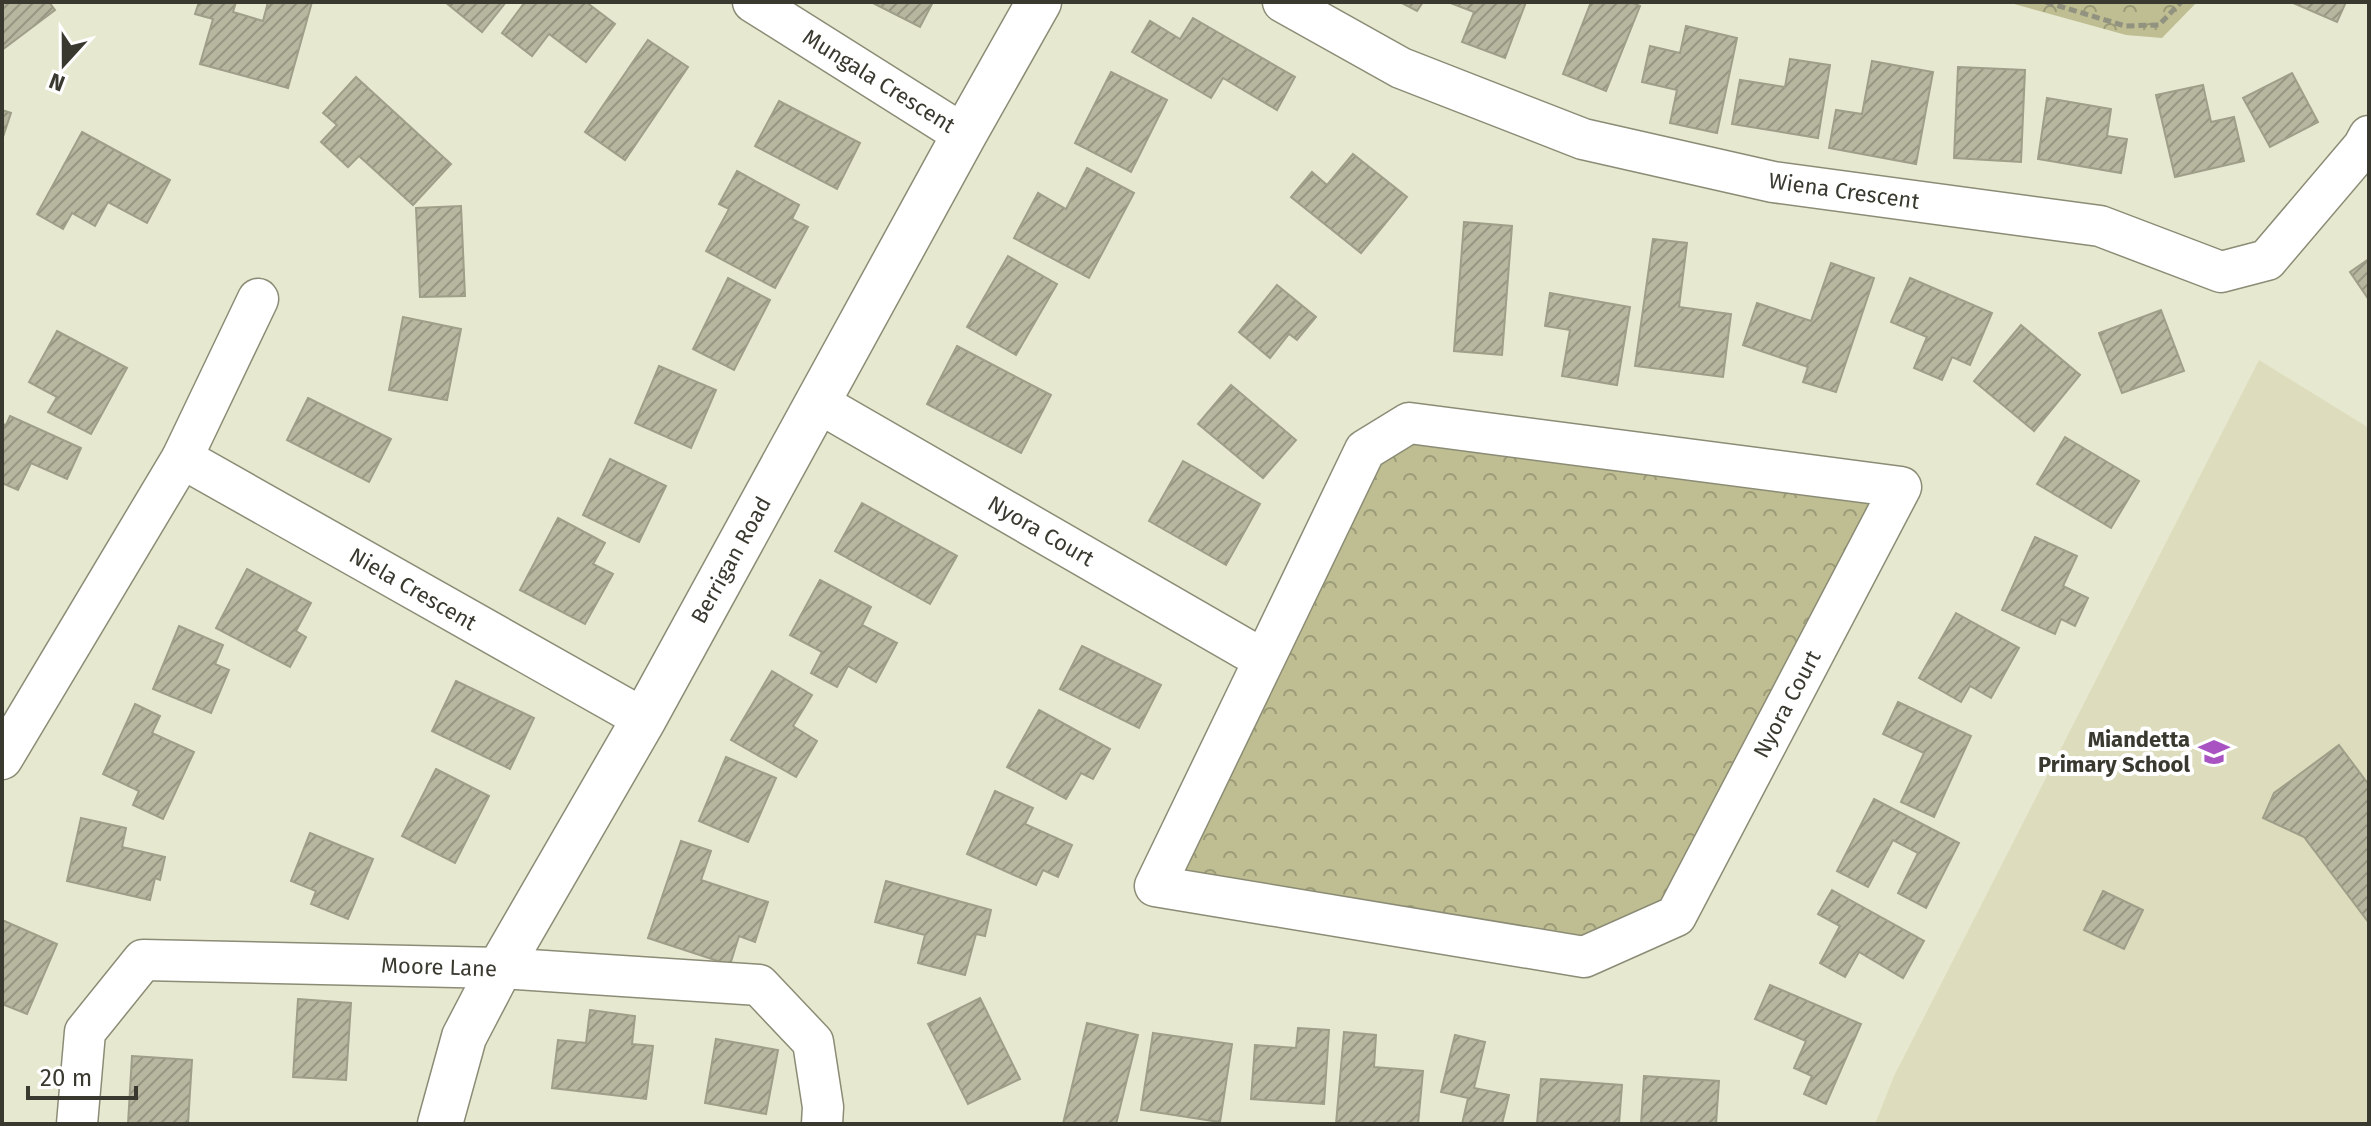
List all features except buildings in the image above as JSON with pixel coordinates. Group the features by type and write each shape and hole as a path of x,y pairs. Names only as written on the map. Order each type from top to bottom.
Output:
{"street":[{"name":"Mungala Crescent","path":"753,2 964,135"},
{"name":"Berrigan Road","path":"440,1124 464,1037 500,968 644,719 1039,2"},
{"name":"Wiena Crescent","path":"1283,2 1401,68 1583,139 1773,182 2100,226 2221,272 2267,260 2369,136"},
{"path":"2,759 182,458 258,299"},
{"name":"Nyora Court","path":"817,402 1264,660"},
{"name":"Nyora Court","path":"1409,423 1901,487 1676,916 1584,957 1155,886 1264,660 1365,450 1409,423"},
{"name":"Niela Crescent","path":"182,458 644,719"},
{"name":"Moore Lane","path":"77,1124 85,1032 143,960 500,968 759,985 813,1042 823,1107 822,1124"}],"path":[{"path":"2046,2 2125,26 2159,25 2181,2"}],"shaded area":[{"name":"Miandetta Primary School","path":"2259,360 2369,428 2369,1124 1875,1124 1894,1076"}],"green space":[{"path":"2007,2 2197,2 2162,38 2126,35"},
{"path":"1423,436 1878,501 1667,904 1578,945 1178,874 1372,461"}],"place":[{"name":"Miandetta Primary School","path":"2214,752"}]}
